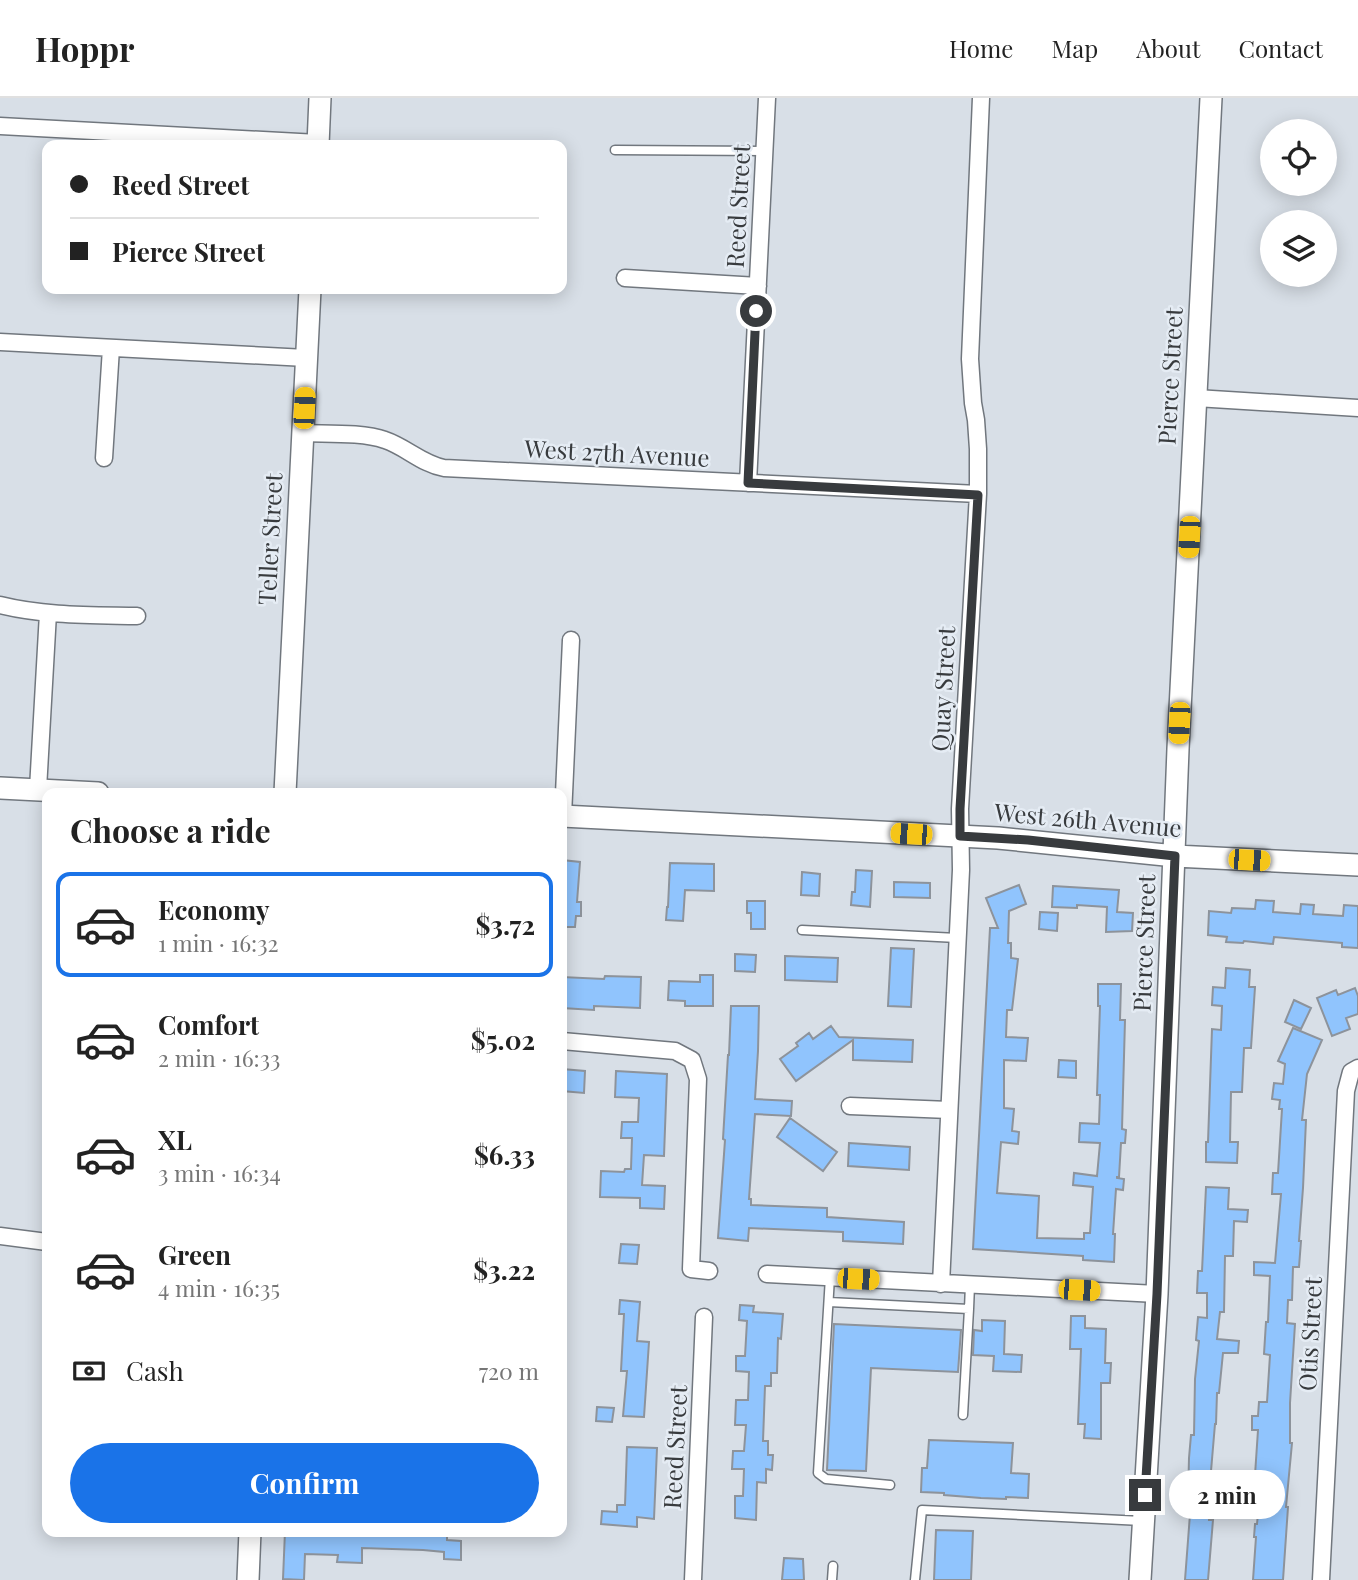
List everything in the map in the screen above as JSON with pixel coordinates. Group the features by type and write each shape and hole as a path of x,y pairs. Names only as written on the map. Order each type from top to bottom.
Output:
{"street":[{"path":"318,140 320,98"},
{"name":"Reed Street","path":"748,483 767,98"},
{"name":"Quay Street","path":"941,1284 961,870 960,809 978,495 978,449 970,359 982,98"},
{"name":"Pierce Street","path":"1140,1580 1157,1294 1178,749 1211,98"},
{"path":"0,126 247,140"},
{"path":"625,278 758,286"},
{"name":"Teller Street","path":"285,788 310,294"},
{"path":"0,342 306,358"},
{"path":"104,458 111,348"},
{"path":"1196,398 1358,408"},
{"name":"West 27th Avenue","path":"303,433 381,438 423,461 444,468 978,495"},
{"path":"0,605 48,613 138,616"},
{"path":"38,789 48,613"},
{"path":"564,788 571,640"},
{"path":"0,788 42,789"},
{"name":"West 26th Avenue","path":"567,816 1028,840 1175,856 1358,865"},
{"path":"567,1041 675,1051 692,1060 698,1079 691,1269 709,1271"},
{"name":"Otis Street","path":"1321,1580 1346,1091 1351,1072 1358,1068"},
{"path":"850,1106 949,1110"},
{"path":"0,1236 42,1241"},
{"path":"767,1274 1157,1294"},
{"name":"Reed Street","path":"693,1580 704,1317"},
{"path":"248,1580 250,1537"}],"lane":[{"path":"615,150 764,151"},
{"path":"803,930 957,938"},
{"path":"830,1277 818,1473 826,1479 890,1485"},
{"path":"963,1415 971,1285"},
{"path":"829,1302 969,1310"},
{"path":"915,1580 922,1510 1144,1521"},
{"path":"832,1580 833,1566"}],"building":[{"path":"567,861 580,862 577,902 581,902 581,916 576,916 575,927 567,927"},
{"path":"670,863 714,864 714,891 685,890 683,921 666,920"},
{"path":"856,870 872,871 870,907 851,905 852,892 855,892"},
{"path":"802,872 820,874 819,896 801,895"},
{"path":"894,882 930,883 930,898 894,897"},
{"path":"1019,885 1026,904 1009,911 1008,943 1011,943 1011,958 1018,959 1012,1010 1007,1010 1006,1037 1028,1038 1026,1061 1004,1060 1004,1108 1014,1109 1012,1131 1019,1132 1018,1144 1001,1142 997,1193 1039,1196 1037,1238 1084,1239 1084,1233 1090,1233 1093,1187 1073,1185 1074,1173 1097,1176 1100,1143 1079,1142 1080,1123 1099,1124 1098,984 1121,984 1120,1020 1125,1020 1122,1129 1126,1130 1125,1143 1121,1143 1117,1177 1124,1179 1123,1190 1116,1189 1114,1262 1083,1260 1083,1256 973,1249 990,928 998,928 986,898"},
{"path":"1053,886 1119,890 1117,912 1133,913 1132,931 1106,932 1107,907 1052,907"},
{"path":"1256,900 1274,901 1273,912 1300,914 1301,904 1314,905 1313,914 1343,916 1344,905 1358,906 1358,948 1342,947 1342,943 1274,937 1273,944 1226,942 1227,937 1208,935 1209,911 1231,913 1232,908 1255,909"},
{"path":"747,901 765,901 765,929 751,929 751,913 747,913"},
{"path":"1040,912 1058,913 1057,931 1039,929"},
{"path":"891,948 914,949 911,1007 888,1006"},
{"path":"735,954 756,955 755,972 735,971"},
{"path":"785,956 838,958 837,982 785,980"},
{"path":"1226,968 1250,970 1249,987 1255,987 1251,1048 1244,1048 1242,1092 1231,1092 1230,1142 1238,1142 1237,1163 1206,1162 1212,1029 1221,1030 1222,1006 1212,1005 1213,987 1225,988"},
{"path":"700,975 713,975 713,1006 685,1006 685,1001 668,1000 669,981 700,982"},
{"path":"605,976 641,977 640,1008 594,1006 594,1010 567,1008 567,977 604,979"},
{"path":"1355,988 1358,1014 1346,1018 1350,1029 1332,1036 1317,998 1336,990 1338,995"},
{"path":"1294,1000 1311,1008 1301,1029 1285,1022"},
{"path":"731,1006 759,1006 755,1099 792,1101 791,1116 755,1114 749,1199 751,1205 827,1208 827,1217 904,1222 903,1244 843,1241 843,1232 749,1228 748,1241 718,1238"},
{"path":"831,1026 839,1037 913,1040 912,1062 853,1060 853,1040 796,1081 780,1059 798,1046 796,1043 809,1033 813,1039"},
{"path":"1293,1028 1322,1040 1307,1074 1302,1120 1306,1120 1299,1267 1293,1267 1292,1300 1288,1300 1287,1323 1295,1324 1290,1403 1292,1443 1283,1580 1253,1580 1255,1524 1261,1503 1263,1476 1255,1475 1258,1430 1252,1430 1252,1416 1258,1416 1259,1402 1267,1402 1270,1355 1264,1354 1270,1276 1254,1275 1254,1262 1275,1263 1281,1194 1272,1194 1273,1173 1278,1173 1282,1109 1279,1109 1280,1100 1272,1099 1274,1083 1283,1084 1285,1064 1278,1061"},
{"path":"1059,1060 1076,1061 1076,1078 1058,1077"},
{"path":"567,1069 585,1071 584,1093 567,1091"},
{"path":"616,1071 667,1074 664,1156 644,1155 642,1185 665,1186 664,1209 640,1208 640,1198 600,1197 601,1171 624,1172 625,1169 631,1169 632,1138 621,1138 622,1122 638,1122 639,1098 615,1097"},
{"path":"790,1118 837,1152 823,1171 777,1137"},
{"path":"849,1143 910,1147 909,1170 848,1166"},
{"path":"1206,1187 1229,1188 1228,1209 1248,1210 1247,1222 1234,1221 1233,1256 1225,1256 1224,1312 1220,1312 1217,1339 1239,1341 1238,1353 1223,1353 1217,1393 1211,1471 1209,1520 1213,1520 1208,1580 1185,1580 1191,1501 1188,1501 1189,1458 1191,1435 1194,1435 1199,1341 1196,1340 1198,1317 1207,1318 1207,1293 1197,1293 1198,1271 1202,1271"},
{"path":"621,1244 639,1245 637,1264 619,1263"},
{"path":"620,1300 640,1302 637,1341 649,1342 644,1417 623,1416 627,1371 621,1371 624,1314 619,1314"},
{"path":"740,1305 754,1306 753,1312 783,1314 781,1339 778,1338 777,1373 771,1373 771,1386 765,1386 763,1441 768,1441 768,1455 773,1455 772,1470 766,1469 766,1483 757,1482 756,1520 735,1518 735,1496 743,1496 744,1469 732,1469 733,1451 744,1451 746,1425 735,1425 736,1400 748,1400 749,1372 736,1371 736,1356 745,1356 747,1321 739,1320"},
{"path":"1071,1316 1085,1316 1085,1328 1106,1329 1105,1363 1111,1363 1110,1383 1101,1383 1101,1439 1084,1438 1085,1424 1078,1424 1081,1349 1070,1349"},
{"path":"982,1320 1005,1321 1004,1354 1022,1355 1021,1372 993,1371 994,1356 973,1355 974,1330 982,1331"},
{"path":"834,1324 961,1330 958,1372 871,1368 866,1471 827,1470"},
{"path":"597,1407 614,1408 612,1422 596,1421"},
{"path":"929,1440 1013,1443 1011,1473 1029,1474 1028,1498 981,1498 921,1492 922,1468 927,1468"},
{"path":"627,1447 657,1448 654,1519 637,1517 637,1527 601,1524 602,1511 617,1512 617,1505 625,1505"},
{"path":"936,1530 973,1531 971,1580 934,1580"},
{"path":"285,1537 447,1537 447,1540 461,1541 461,1560 444,1559 444,1552 423,1550 362,1548 362,1563 337,1562 338,1555 305,1554 304,1580 283,1579"},
{"path":"784,1558 803,1559 804,1580 782,1580"}],"route":[{"path":"756,311 748,483 978,495 960,836 1028,840 1175,856 1157,1294 1145,1495"}]}
